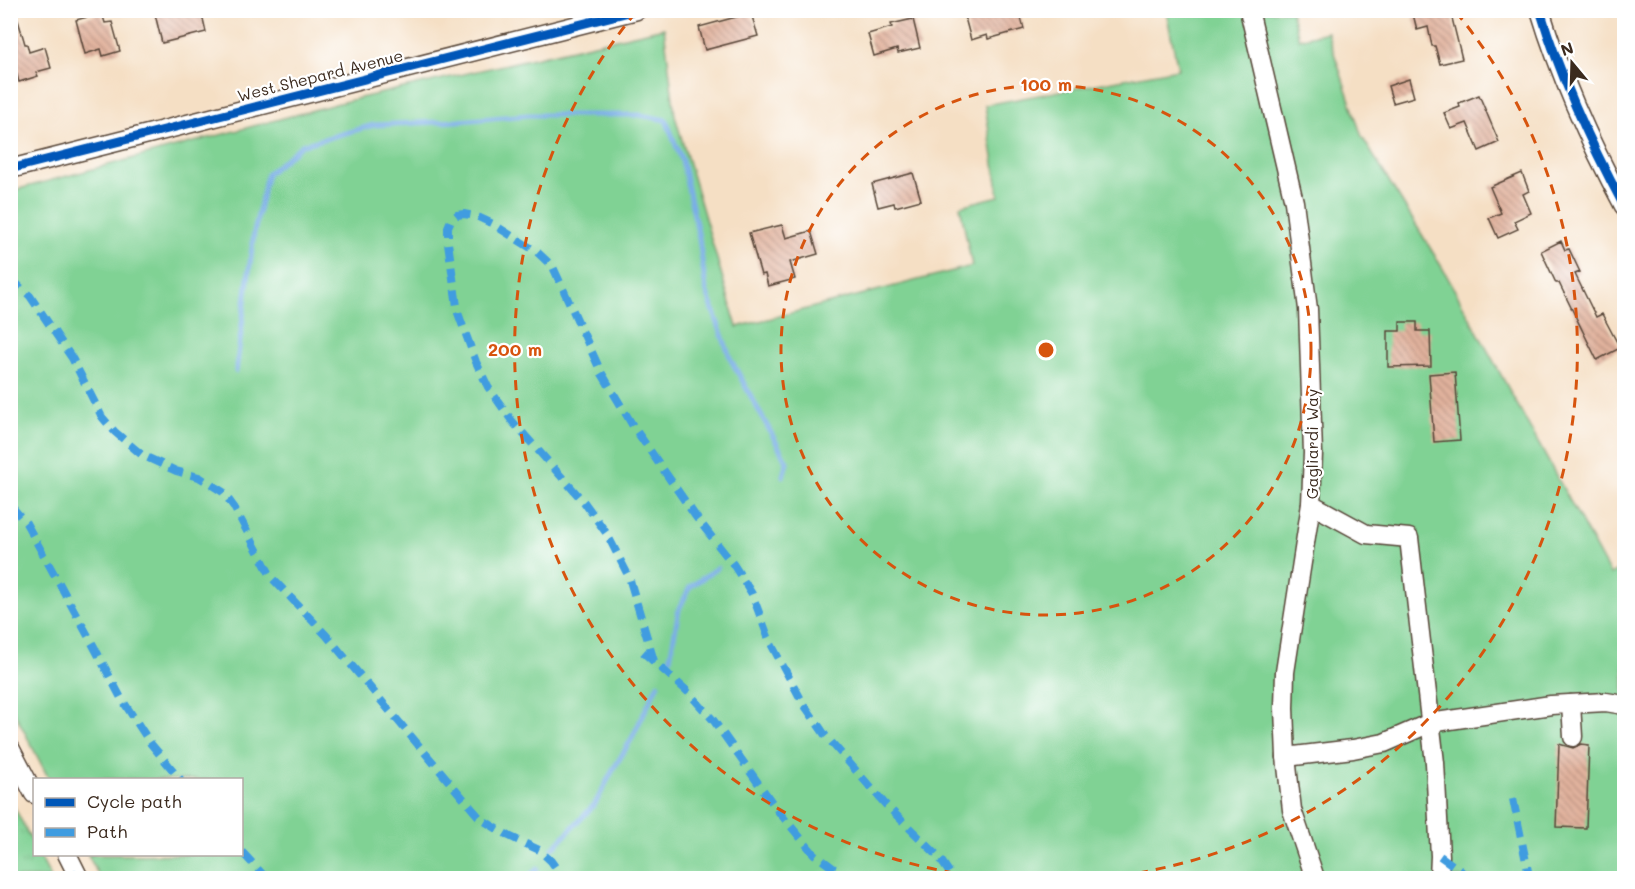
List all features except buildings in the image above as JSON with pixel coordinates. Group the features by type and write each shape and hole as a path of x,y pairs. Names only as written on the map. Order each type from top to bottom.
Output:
{"street":[{"name":"West Shepard Avenue","path":"10,169 637,10"},
{"name":"Gagliardi Way","path":"1249,10 1292,192 1303,255 1310,351 1313,453 1311,504 1285,672 1286,757 1292,810 1315,879"},
{"path":"1540,10 1553,52 1591,143 1624,206"},
{"path":"1311,504 1366,534 1409,538 1430,723 1440,844 1439,879"},
{"path":"1286,757 1384,743 1430,723 1571,704 1606,702 1624,705"},
{"path":"1571,704 1573,737"},
{"path":"10,748 33,792"},
{"path":"68,856 79,879"}],"green space":[{"path":"1166,11 1291,11 1299,39 1327,32 1362,137 1443,269 1610,574 1624,567 1624,878 100,878 89,856 243,856 243,778 48,778 11,706 11,191 343,102 664,28 675,116 737,327 972,266 960,206 999,196 985,105 1178,69"},
{"path":"10,799 33,843 33,856 40,856 51,878 11,878"}],"waterway":[{"path":"236,371 254,233 267,174 302,145 374,125 528,115 640,115 666,120 682,161 699,238 706,290 731,360 787,462 783,476"},
{"path":"670,659 679,609 690,587 717,568"},
{"path":"553,848 595,804 631,740 658,684"},
{"path":"527,878 537,869"}],"marked path":[{"path":"654,661 629,577 607,534 584,502 512,421 488,387 476,362 458,313 448,243 448,227 457,215 476,216 493,224 537,252 553,267 601,372 633,426 696,517 733,564 752,594 770,642 803,703 825,735 885,804 938,856 953,878"},
{"path":"10,278 30,296 72,358 102,417 115,432 142,455 176,471 199,477 223,492 234,507 272,578 326,635 473,810 481,819 509,836 539,850 551,861 563,878"},
{"path":"10,505 26,523 121,698 151,744 179,778"},
{"path":"643,652 686,690 714,721 778,811 814,854 847,878"},
{"path":"1513,799 1528,871 1525,878"},
{"path":"243,853 266,878"},
{"path":"1440,856 1461,871 1465,878"},
{"path":"68,878 77,874"}],"cycle path":[{"path":"10,169 637,10"},
{"path":"1540,10 1577,110 1624,206"}]}
